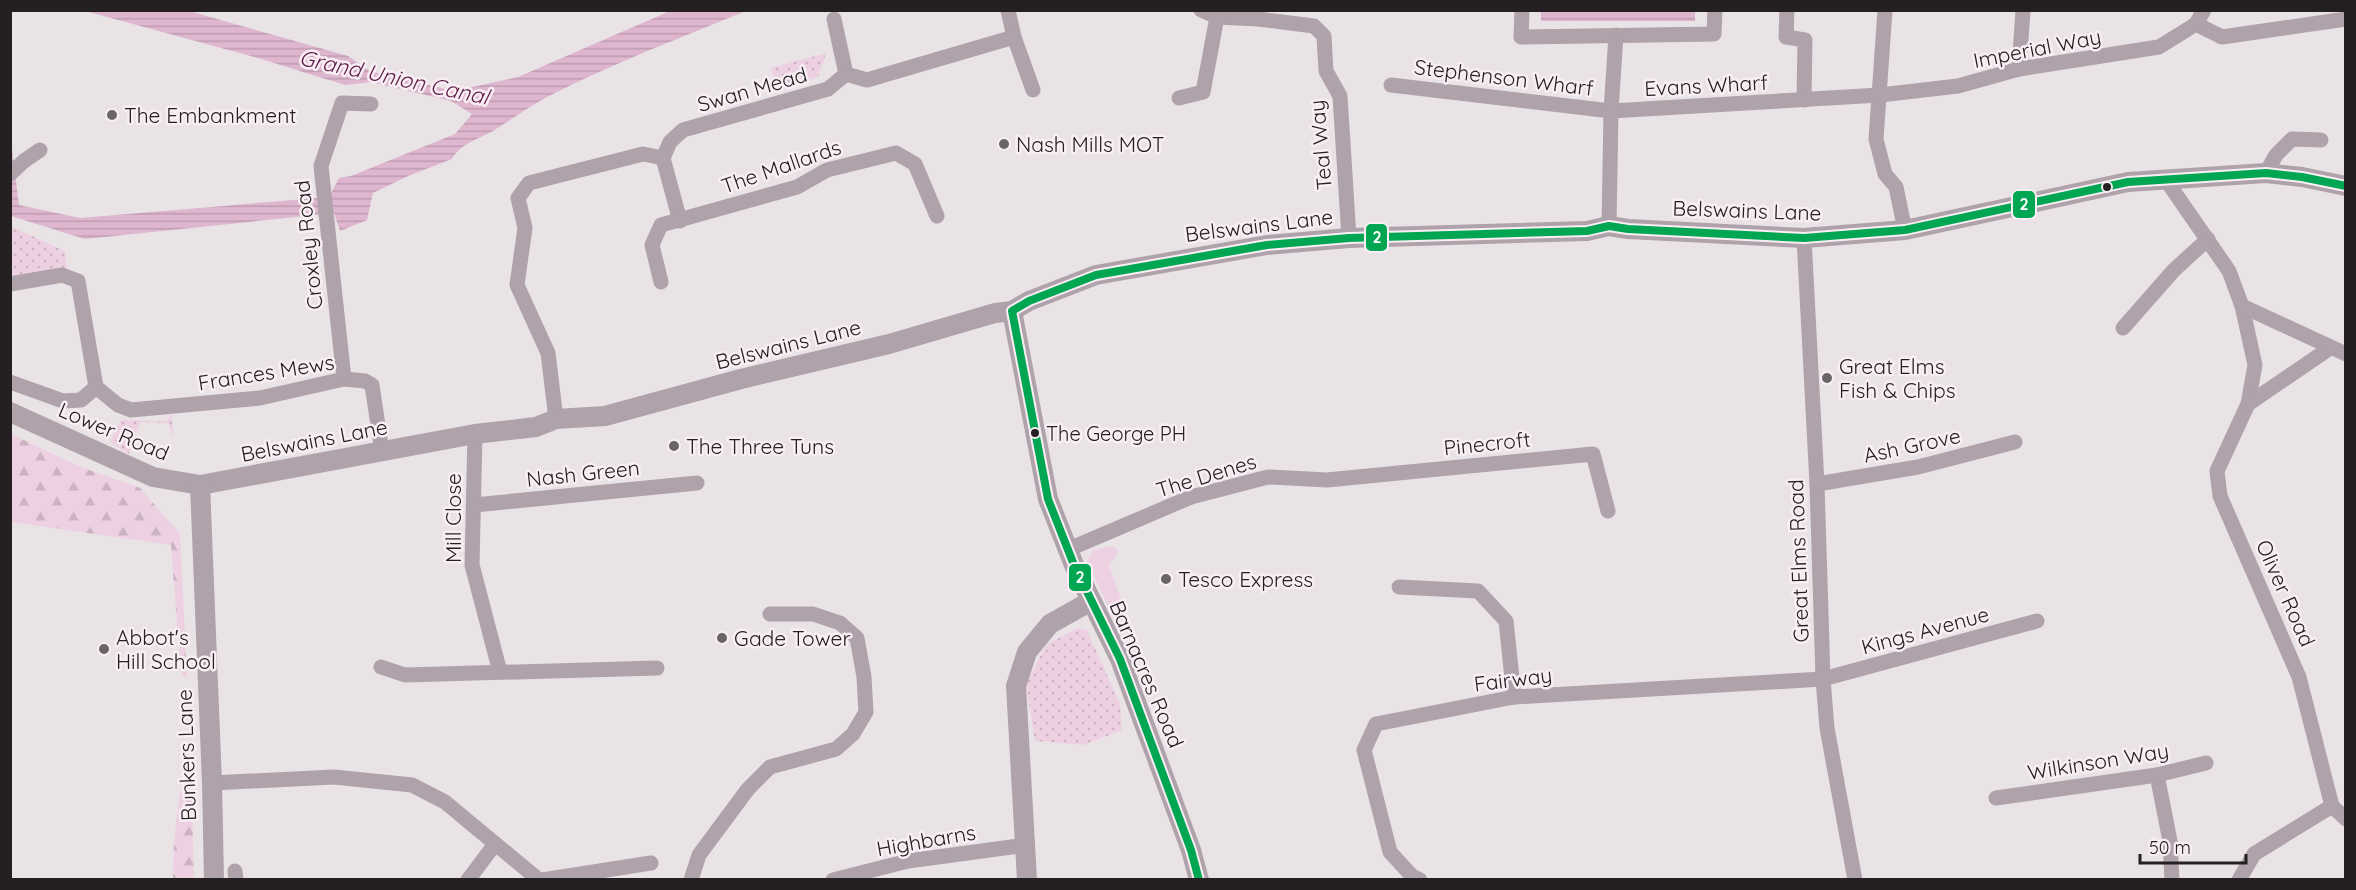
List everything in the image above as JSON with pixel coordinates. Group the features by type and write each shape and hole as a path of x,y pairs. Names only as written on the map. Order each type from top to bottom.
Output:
{"street":[{"path":"1008,10 1014,37 1033,90"},
{"name":"Teal Way","path":"1201,10 1217,17 1258,15 1314,26 1324,36 1326,71 1340,96 1349,238"},
{"path":"1522,10 1521,37 1714,34 1715,10"},
{"path":"1787,10 1786,37 1805,40 1804,100"},
{"path":"1885,10 1876,140 1885,174 1896,187 1905,230"},
{"path":"2019,69 2023,10"},
{"path":"2204,10 2196,24 2222,37 2346,19"},
{"path":"1179,98 1203,92 1217,17"},
{"path":"834,19 846,74 867,80 1014,37"},
{"name":"Imperial Way","path":"1880,96 1958,86 2019,69 2159,47 2196,24"},
{"path":"1609,226 1611,111 1616,35"},
{"name":"Swan Mead","path":"663,158 669,142 683,130 828,89 846,74"},
{"name":"Stephenson Wharf","path":"1391,85 1611,111"},
{"name":"Evans Wharf","path":"1611,111 1880,96"},
{"name":"Croxley Road","path":"344,379 321,166 342,103 371,104"},
{"path":"2266,172 2276,155 2292,139 2321,140"},
{"path":"15,170 40,150"},
{"name":"The Mallards","path":"661,282 652,245 661,225 797,187 827,170 896,153 915,164 937,216"},
{"path":"556,419 548,353 517,285 525,228 518,198 529,183 643,154 663,158 680,221"},
{"name":"Belswains Lane","path":"200,485 475,434 536,427 556,419 605,416 741,379 889,344 994,313 1012,312 1029,301 1096,275 1267,245 1349,238 1587,231 1609,226 1649,231 1804,238 1905,230 2128,182 2266,172 2346,186"},
{"name":"Oliver Road","path":"2166,180 2229,271 2242,306 2255,365 2248,404 2217,471 2220,496 2299,677 2332,806"},
{"name":"Great Elms Road","path":"1804,238 1817,484 1823,679 1827,728 1855,879"},
{"path":"2123,328 2174,270 2208,239"},
{"path":"10,284 62,275 78,281 96,387 81,400 63,401 10,382"},
{"path":"2242,306 2346,354"},
{"name":"Barnacres Road","path":"1012,312 1048,498 1060,534 1120,659 1191,850 1199,879"},
{"path":"2248,404 2330,348"},
{"name":"Frances Mews","path":"96,387 118,405 131,410 260,398 344,379 365,381 372,385 382,452"},
{"name":"Lower Road","path":"10,412 153,477 200,485"},
{"name":"Mill Close","path":"475,434 472,566 500,672"},
{"name":"Ash Grove","path":"1817,484 1918,468 2015,442"},
{"name":"Pinecroft","path":"1327,480 1593,454 1608,511"},
{"name":"The Denes","path":"1069,549 1191,496 1268,477 1327,480"},
{"name":"Nash Green","path":"474,505 697,483"},
{"name":"Bunkers Lane","path":"200,485 214,879"},
{"path":"1399,587 1478,591 1506,621 1514,697"},
{"path":"1027,879 1016,686 1027,652 1050,624 1091,601"},
{"path":"691,879 699,855 748,789 770,767 836,749 853,734 866,712 864,677 857,638 840,623 813,614 770,614"},
{"name":"Kings Avenue","path":"1823,679 2037,621"},
{"path":"381,667 405,675 657,668"},
{"name":"Fairway","path":"1414,878 1390,852 1364,750 1376,724 1514,697 1823,679"},
{"name":"Wilkinson Way","path":"1996,798 2157,775 2206,763"},
{"path":"2157,775 2170,841 2172,879"},
{"path":"212,783 334,777 412,785 445,802 541,879 651,863"},
{"path":"2239,879 2254,854 2332,806 2346,819"},
{"path":"468,879 495,844"},
{"name":"Highbarns","path":"833,879 856,877 908,861 1026,845"}],"green space":[{"path":"826,53 818,77 777,90 771,68"},
{"path":"10,226 65,251 67,271 15,277 11,273"},
{"path":"171,411 174,438 168,423 140,422 129,454 110,442 121,420 168,421"},
{"path":"11,434 81,467 140,488 180,534 187,679 182,674 180,663 171,545 11,522"},
{"path":"1112,546 1119,551 1109,565 1126,614 1114,619 1087,561 1093,550"},
{"path":"1078,628 1087,630 1120,704 1122,730 1084,745 1035,741 1026,684 1046,645"},
{"path":"180,792 188,795 192,802 194,879 173,879 174,841"}],"water":[{"name":"Grand Union Canal","path":"85,11 189,11 348,56 370,71 454,91 518,77 670,11 746,11 621,62 547,97 465,146 452,159 373,193 367,220 340,231 334,213 85,239 11,216 10,133 19,205 80,218 329,197 339,178 351,176 455,134 472,114 451,101 371,82 345,85 258,58"},
{"path":"1541,11 1695,11 1695,21 1541,21"}],"transit line":[{"name":"2","path":"1199,880 1191,850 1120,659 1074,565 1048,499 1012,311 1029,301 1096,275 1267,245 1349,238 1587,231 1609,226 1628,229 1804,238 1905,230 2128,182 2266,173 2302,177 2346,186"}],"place":[{"name":"The Embankment","path":"112,115"},
{"name":"Nash Mills MOT","path":"1004,144"},
{"name":"Great Elms Fish & Chips","path":"1827,378"},
{"name":"The George PH","path":"1035,433"},
{"name":"The Three Tuns","path":"674,446"},
{"name":"Tesco Express","path":"1166,579"},
{"name":"Gade Tower","path":"722,638"},
{"name":"Abbot's Hill School","path":"104,649"}]}
